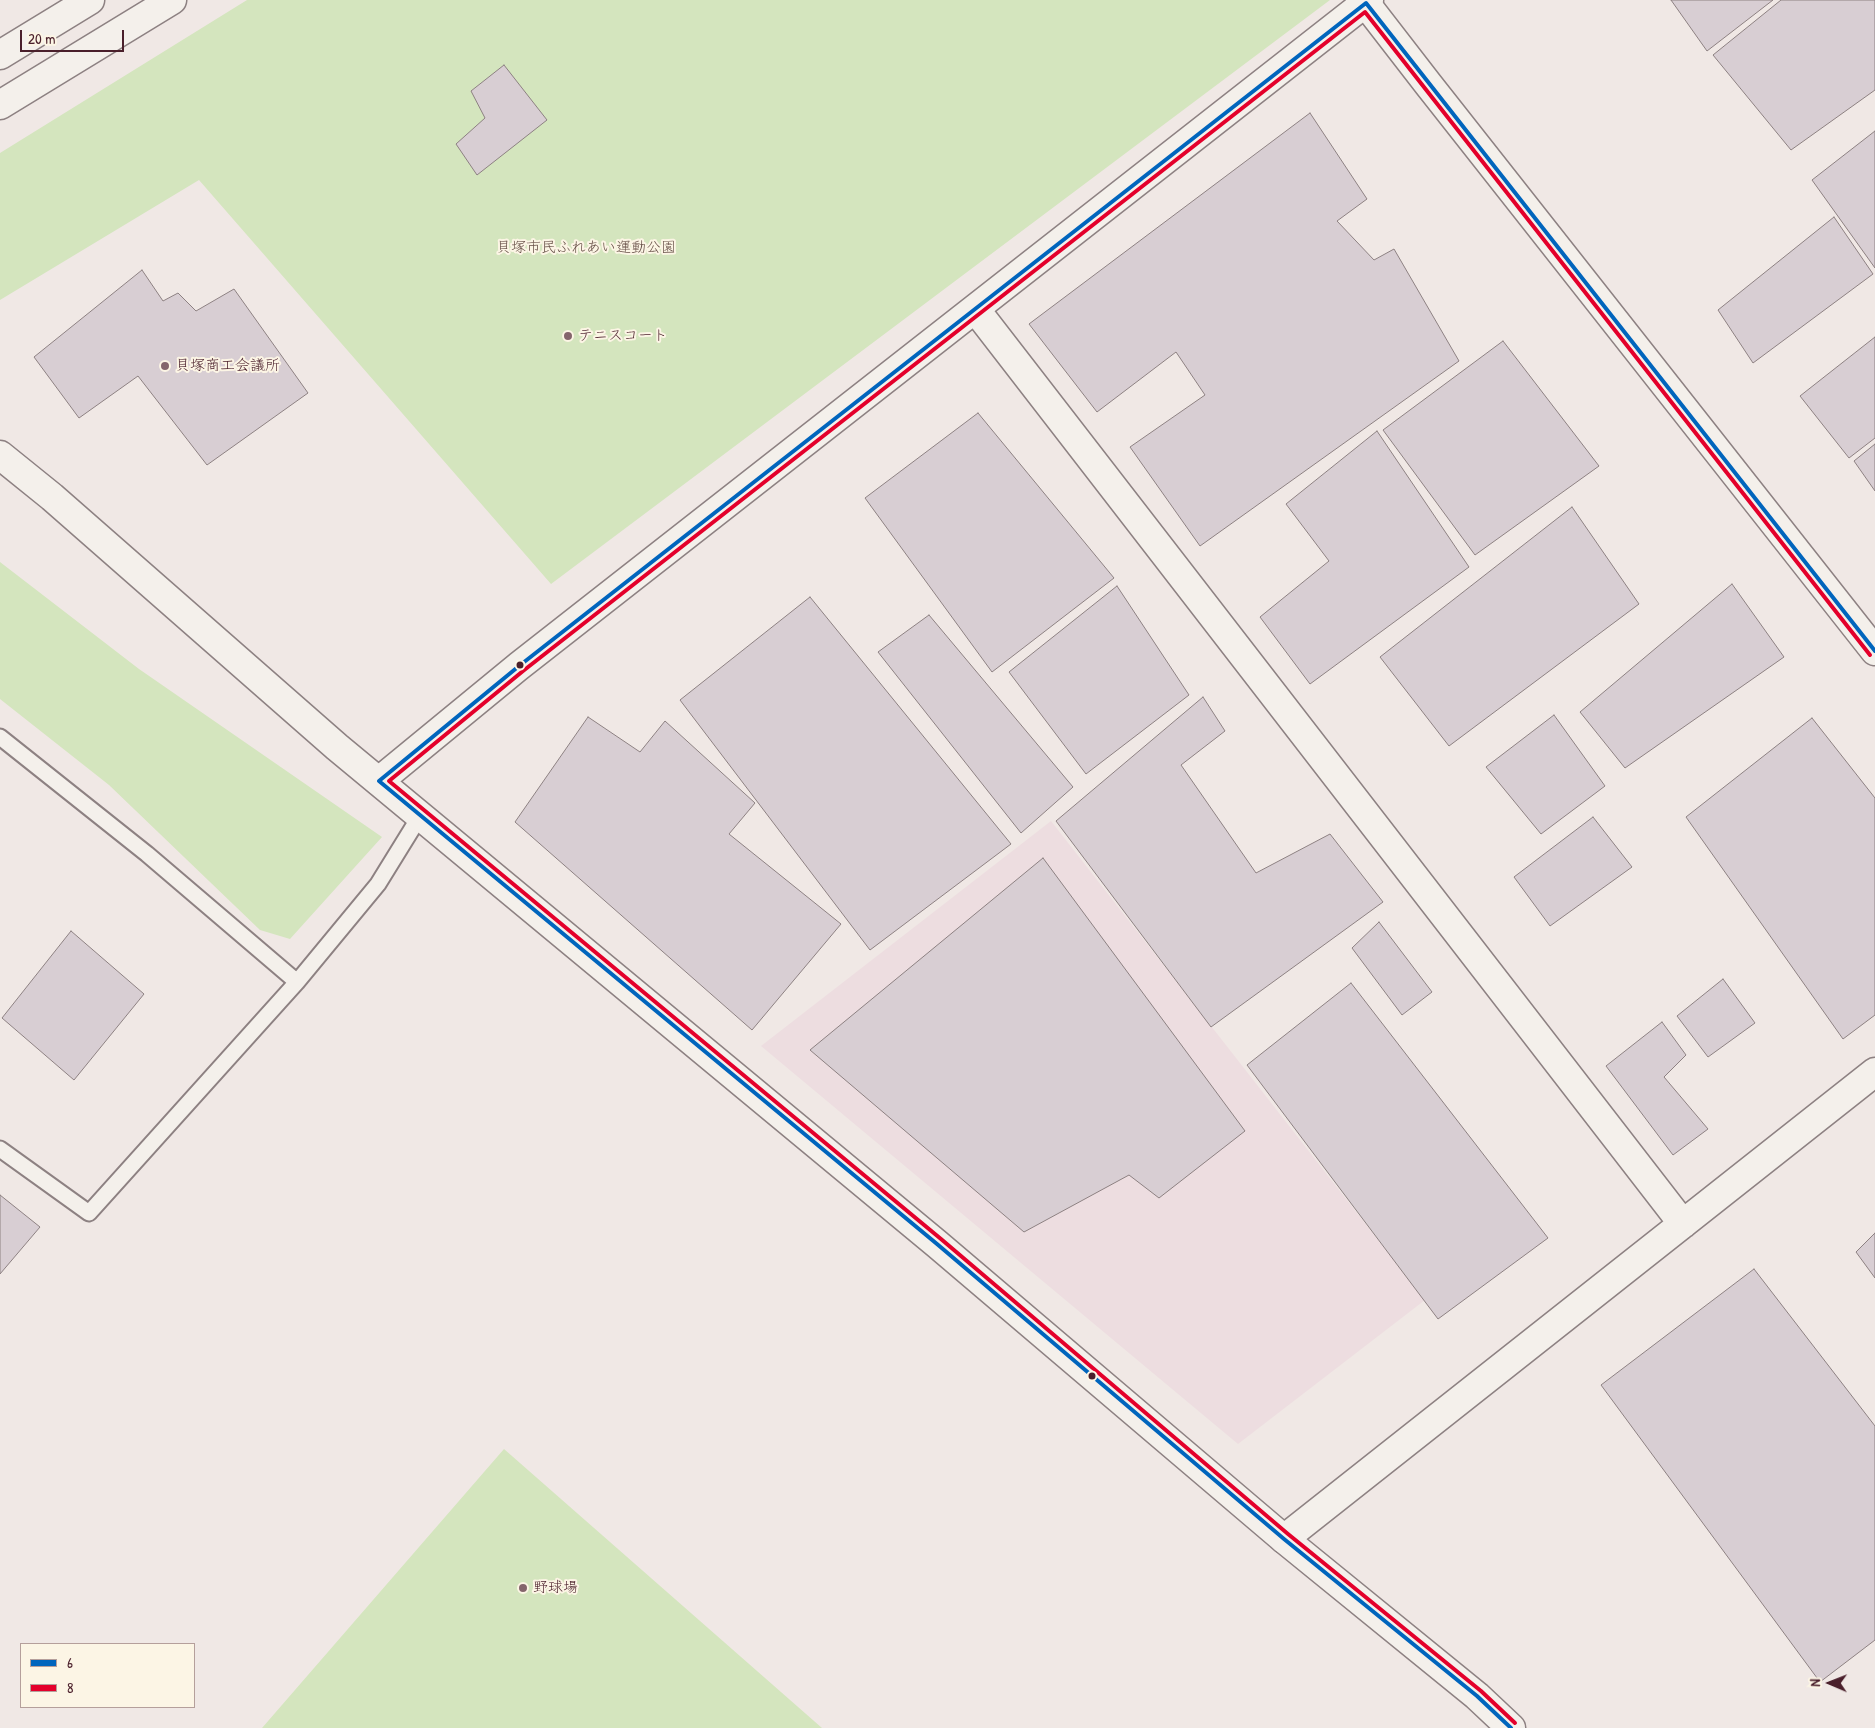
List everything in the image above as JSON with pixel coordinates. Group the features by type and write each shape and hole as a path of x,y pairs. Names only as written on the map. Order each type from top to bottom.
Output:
{"street":[{"path":"0,55 90,0"},
{"path":"0,105 172,0"},
{"path":"378,781 527,660 976,310 1366,1 1428,84 1875,651"},
{"path":"976,310 1682,1224"},
{"path":"0,455 52,498 337,747 937,1244 1284,1539 1470,1690 1511,1728"},
{"path":"1284,1539 1875,1072"}],"lane":[{"path":"0,737 147,854 296,982"},
{"path":"0,1149 89,1213 296,982 378,884 420,816"}],"shaded area":[{"path":"1051,821 1425,1300 1238,1444 761,1046"}],"green space":[{"name":"貝塚市民ふれあい運動公園","path":"247,0 1330,0 551,584 199,180 0,300 0,153"},
{"path":"0,562 139,669 382,837 290,939 260,930 109,785 0,699"},
{"name":"野球場","path":"504,1449 822,1728 262,1728"}],"building":[{"path":"1671,0 1773,0 1707,51"},
{"path":"1781,0 1875,0 1875,90 1791,150 1713,55"},
{"path":"504,65 547,120 477,175 456,144 485,118 471,91"},
{"path":"1310,113 1367,199 1337,221 1374,260 1394,249 1459,361 1200,546 1130,447 1205,395 1176,352 1097,412 1029,324"},
{"path":"1875,131 1875,268 1812,180"},
{"path":"1834,217 1873,274 1753,363 1718,310"},
{"name":"貝塚商工会議所","path":"142,270 163,301 178,293 196,311 234,289 308,393 207,465 138,376 79,418 34,357"},
{"path":"1875,337 1875,438 1849,458 1800,396"},
{"path":"1503,341 1599,466 1475,555 1383,430"},
{"path":"978,413 1114,578 992,672 865,498"},
{"path":"1377,431 1469,567 1310,684 1260,617 1329,561 1286,504"},
{"path":"1875,444 1875,491 1854,461"},
{"path":"1572,507 1639,604 1449,746 1380,657"},
{"path":"1732,584 1784,657 1625,768 1580,712"},
{"path":"1117,586 1189,695 1086,774 1009,672"},
{"path":"810,597 1011,844 870,950 680,700"},
{"path":"929,615 1073,787 1021,833 878,652"},
{"path":"1203,697 1225,731 1181,765 1256,873 1330,834 1383,902 1211,1027 1056,821"},
{"path":"1554,715 1605,786 1541,834 1486,767"},
{"path":"588,717 640,752 665,721 755,803 729,834 841,924 752,1030 515,822"},
{"path":"1812,718 1875,798 1875,1015 1843,1039 1686,817"},
{"path":"1593,817 1632,867 1550,926 1514,877"},
{"path":"1043,858 1245,1131 1159,1198 1129,1175 1024,1232 810,1050"},
{"path":"1379,922 1432,992 1402,1015 1352,948"},
{"path":"71,931 144,994 74,1080 2,1018"},
{"path":"1723,979 1755,1023 1708,1057 1677,1016"},
{"path":"1351,983 1548,1238 1438,1319 1247,1065"},
{"path":"1662,1022 1686,1055 1664,1077 1708,1129 1673,1155 1606,1066"},
{"path":"0,1195 40,1227 0,1274"},
{"path":"1875,1233 1875,1278 1856,1252"},
{"path":"1754,1269 1875,1426 1875,1640 1820,1682 1601,1385"}],"transit line":[{"name":"6","path":"1511,1728 1477,1696 1284,1539 937,1244 379,781 519,666 1366,3 1875,651"},
{"name":"8","path":"1515,1723 1481,1691 1288,1534 941,1239 389,781 523,671 1365,12 1870,655"}],"place":[{"name":"テニスコート","path":"568,336"},
{"name":"貝塚商工会議所","path":"165,366"},
{"name":"野球場","path":"523,1588"}]}
